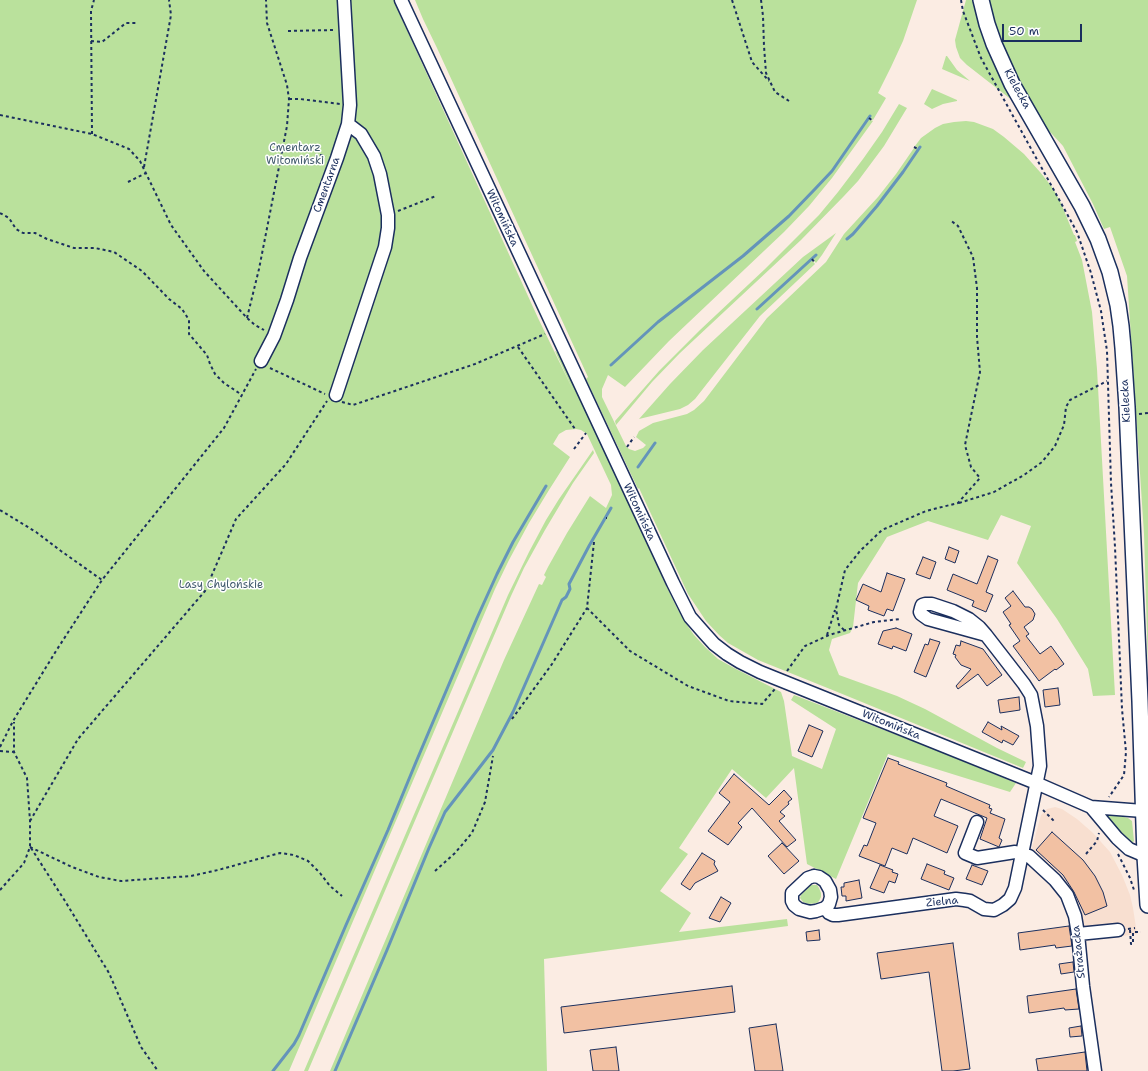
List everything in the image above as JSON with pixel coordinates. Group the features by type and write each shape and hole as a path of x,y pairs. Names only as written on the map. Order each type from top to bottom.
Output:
{"main road":[{"name":"Kielecka","path":"981,0 994,44 1012,84 1082,206 1098,239 1110,272 1118,305 1123,341 1127,407 1148,905"}],"street":[{"name":"Cmentarna","path":"260,362 274,336 348,124 350,105 344,0"},
{"name":"Witomińska","path":"401,0 673,583 690,617 714,644 740,662 760,672 1091,807 1143,811"},
{"path":"336,395 385,247 388,228 388,215 380,174 374,156 360,134 348,124"},
{"name":"Zielna","path":"825,908 829,913 838,915 956,899 970,901 984,909 994,910 1010,899 1015,888 1023,854 1040,766 1037,726 1031,695 1024,684 986,635 979,627 969,619 953,611 932,604 922,605 920,612 928,619 986,635"},
{"name":"Witomińska","path":"1091,807 1117,838 1129,849 1146,857"},
{"path":"977,822 965,853 977,858 1015,852 1023,854"},
{"name":"Strażacka","path":"1023,854 1029,856 1055,880 1067,895 1075,916 1095,1071"},
{"path":"1078,934 1126,929"}],"path":[{"path":"92,134 90,41 91,11 94,0"},
{"path":"144,168 171,15 169,0"},
{"path":"247,318 261,262 287,126 289,99 287,85 275,52 267,23 266,0"},
{"path":"732,0 752,62 772,84"},
{"path":"761,0 766,73 775,92 789,101"},
{"path":"961,0 963,11 981,58 1076,232 1091,273 1101,311 1107,351 1111,482 1122,709 1126,752 1124,775 1106,801"},
{"path":"90,41 102,42 126,22 136,23"},
{"path":"288,31 346,29"},
{"path":"289,99 338,104"},
{"path":"0,115 92,134 129,149 144,168 171,225 204,271 247,318 255,325 274,336"},
{"path":"869,118 873,121"},
{"path":"914,147 918,149"},
{"path":"128,182 146,173"},
{"path":"388,215 436,196"},
{"path":"0,213 9,218 16,228 23,233 35,233 47,239 74,248 96,248 114,252 142,271 169,299 182,309 189,320 189,334 207,355 215,374 224,383 242,395"},
{"path":"950,220 958,226 973,257 977,288 977,337 980,372 965,445 971,467 980,478 958,503"},
{"path":"812,259 816,263"},
{"path":"353,405 475,364 518,347 545,334 552,324"},
{"path":"518,347 575,429"},
{"path":"0,746 56,651 102,580 224,428 260,362 330,396 286,464 236,519 205,591 78,739 30,821"},
{"path":"827,635 836,609 845,570 860,551 882,530 926,511 994,492 1024,475 1042,462 1055,446 1064,425 1066,407 1070,400 1107,381"},
{"path":"574,449 586,433"},
{"path":"627,447 634,437"},
{"path":"0,510 36,532 102,580"},
{"path":"512,719 552,664 587,608 594,542"},
{"path":"587,608 630,650 688,686 729,700 762,704 782,681 784,675 805,646 827,635 844,630 874,622 900,619"},
{"path":"836,609 839,625 844,630"},
{"path":"0,890 24,863 30,847 27,778 14,752 14,721"},
{"path":"0,751 14,752"},
{"path":"435,871 455,853 472,833 485,802 493,756"},
{"path":"1039,808 1055,822"},
{"path":"1086,854 1097,841 1099,830 1102,833"},
{"path":"30,847 72,867 99,877 121,881 192,876 280,853 294,855 308,861 342,896"},
{"path":"30,847 109,973 142,1047 158,1071"},
{"path":"1115,850 1130,878 1134,892"},
{"path":"1135,928 1126,929 1131,944 1133,944 1133,932 1141,932"}],"shaded area":[{"path":"1055,807 1062,809 1077,819 1093,833 1110,852 1130,895 1137,934 1085,941 1082,915 1073,897 1032,848 1041,815 1047,809"}],"green space":[{"path":"0,0 394,0 538,318 574,392 555,351 559,353 663,576 662,577 677,608 694,635 718,659 781,692 784,701 792,756 822,769 836,729 791,700 794,695 1016,783 1010,792 888,754 836,879 807,864 794,768 766,798 732,769 679,848 688,854 660,891 691,913 679,932 787,919 788,926 544,959 547,1071 330,1071 504,660 539,584 542,585 546,577 544,575 548,567 590,496 606,508 612,495 611,485 587,434 576,429 566,430 559,434 553,444 570,457 529,523 495,589 289,1071 0,1071"},
{"path":"415,0 917,0 903,41 878,93 886,98 873,120 869,118 873,121 832,178 809,206 784,232 669,341 625,387 608,375 602,389 602,397 626,446 635,451 643,448 646,445 636,437 639,431 653,423 687,414 704,401 767,318 826,262 844,234 878,197 914,148 918,149 915,146 921,138 943,124 954,122 974,122 993,129 1024,154 1052,187 1075,235 1077,241 1075,242 1082,260 1092,312 1097,369 1115,695 1093,696 1088,669 1057,619 1017,563 1031,526 1001,515 988,540 928,521 887,537 858,583 853,627 850,633 832,639 829,650 839,675 897,696 925,709 1026,762 1023,768 758,660 728,643 719,635 706,621 688,594 586,379 588,377"},
{"path":"966,0 1148,0 1148,668 1144,534 1127,276 1110,227 1104,229 1093,204 1063,146 1035,118 960,58 955,40"},
{"path":"946,56 957,70 970,81 942,69"},
{"path":"932,89 957,101 943,104 932,109 924,104"},
{"path":"899,104 907,108 884,146 858,181 801,240 680,353 652,382 616,425 615,421 659,371 819,215 863,159"},
{"path":"836,233 816,263 811,259 815,264 760,316 695,399 680,409 639,419 703,350 803,257"},
{"path":"593,450 594,453 573,483 524,568 308,1071 304,1071 508,595 546,520"},
{"path":"1108,813 1128,818 1132,821 1134,841 1132,843 1107,818"},
{"path":"811,885 817,885 821,893 821,897 817,903 809,904 803,902 800,898"}],"building":[{"path":"949,547 959,551 955,563 945,559"},
{"path":"988,556 998,560 986,592 993,595 986,612 972,606 974,601 947,590 953,574 977,584"},
{"path":"923,557 936,562 930,579 916,574"},
{"path":"887,573 905,579 893,611 887,609 884,616 868,610 869,606 856,600 863,584 881,592"},
{"path":"1013,591 1025,607 1032,609 1035,614 1033,620 1024,627 1029,634 1026,636 1040,654 1051,646 1064,664 1039,681 1013,646 1020,641 1009,625 1011,624 1003,612 1011,606 1005,598"},
{"path":"896,628 912,634 906,651 893,646 892,649 878,644 883,631"},
{"path":"930,639 940,642 926,677 914,672 925,644 928,645"},
{"path":"961,641 983,649 1002,675 987,686 978,674 958,689 956,686 971,669 961,665 955,657 956,655 953,654 956,645 960,646"},
{"path":"1058,688 1060,705 1045,707 1043,690"},
{"path":"1019,697 1020,710 1000,713 998,700"},
{"path":"988,722 1002,730 1001,726 1019,736 1013,745 1003,740 1002,743 982,732"},
{"path":"809,725 823,731 812,757 798,751"},
{"path":"888,758 899,762 898,764 947,783 946,786 990,805 989,808 992,809 990,813 1005,819 999,838 1002,840 999,847 980,839 987,818 941,799 934,816 958,826 947,853 913,838 907,854 892,848 885,866 859,856 864,845 867,846 876,823 863,818"},
{"path":"734,774 769,805 784,790 792,799 780,812 785,816 779,821 796,840 787,847 752,808 738,823 742,827 728,845 708,831 730,802 719,793"},
{"path":"1052,832 1083,860 1095,876 1103,892 1107,906 1085,915 1074,892 1063,875 1036,850"},
{"path":"782,843 799,861 784,874 768,856"},
{"path":"702,853 715,861 714,864 718,871 695,883 690,890 681,884"},
{"path":"927,864 945,871 944,874 954,878 949,890 921,879"},
{"path":"880,865 893,870 892,872 898,874 895,883 889,881 884,893 870,888"},
{"path":"972,865 988,871 982,885 966,879"},
{"path":"859,880 862,898 846,901 846,896 842,896 841,887 844,887 844,883"},
{"path":"721,897 731,903 720,922 709,918"},
{"path":"1069,926 1072,946 1056,948 1055,945 1020,950 1018,933"},
{"path":"819,930 820,940 807,941 806,932"},
{"path":"953,943 970,1069 942,1071 929,972 881,979 877,953"},
{"path":"1073,962 1074,972 1061,974 1059,964"},
{"path":"732,986 735,1012 564,1033 561,1007"},
{"path":"1076,989 1079,1009 1065,1010 1064,1008 1029,1013 1027,996"},
{"path":"776,1024 783,1071 755,1071 749,1028"},
{"path":"1081,1026 1082,1036 1070,1037 1069,1028"},
{"path":"616,1047 619,1071 593,1071 590,1050"},
{"path":"1085,1052 1087,1071 1038,1071 1036,1059"}],"waterway":[{"path":"611,365 658,322 743,256 789,216 832,171 870,116"},
{"path":"847,239 877,206 920,147"},
{"path":"757,309 816,255"},
{"path":"638,467 655,443"},
{"path":"273,1071 294,1044 299,1035 388,830 477,618 513,542 546,486"},
{"path":"335,1071 445,812 493,750 513,712 562,600 566,597 570,589 569,584 611,508"}],"park label":[{"name":"Cmentarz Witomiński","path":"295,154"},
{"name":"Lasy Chylońskie","path":"221,585"}]}
